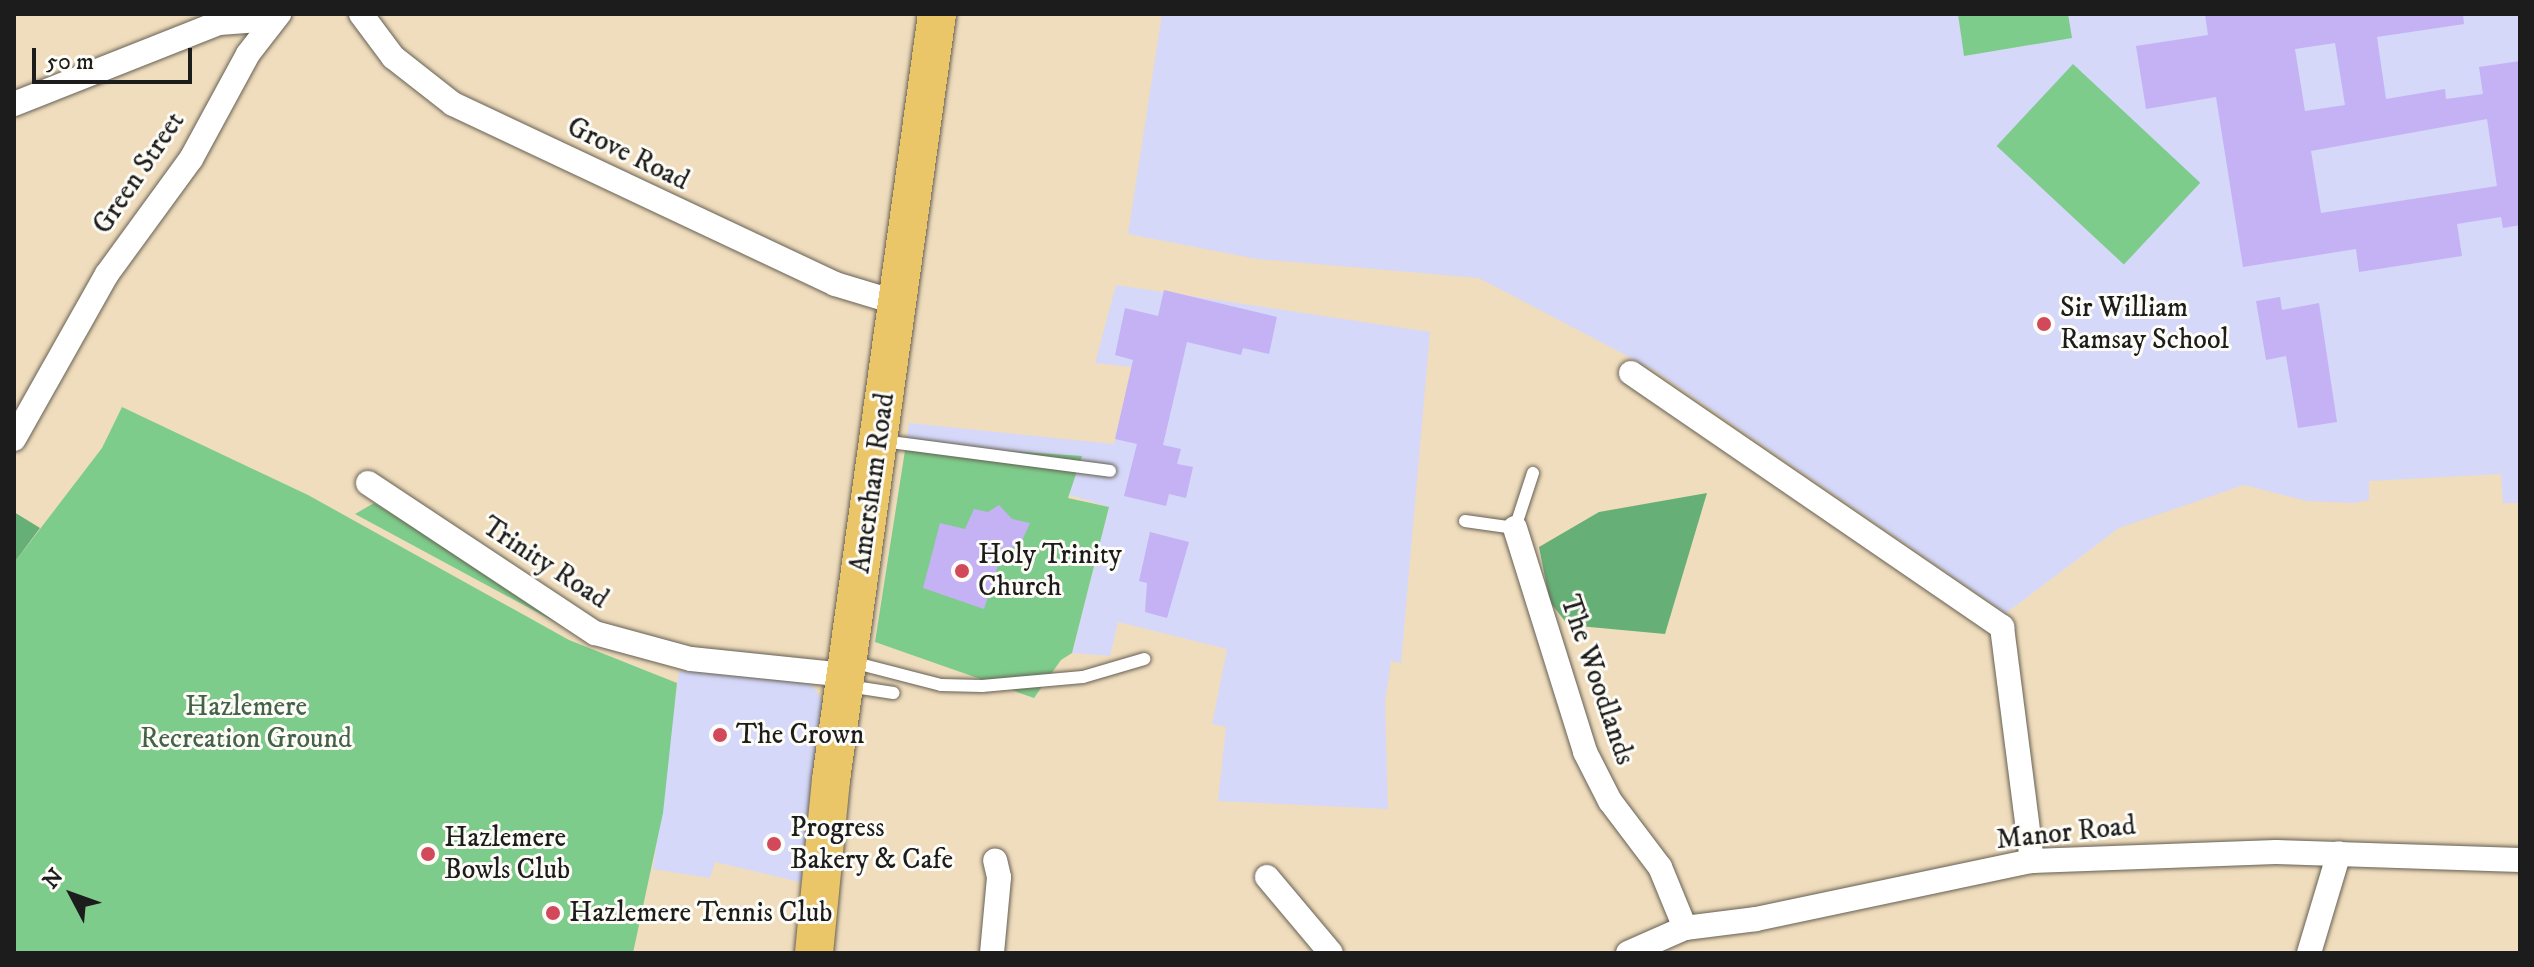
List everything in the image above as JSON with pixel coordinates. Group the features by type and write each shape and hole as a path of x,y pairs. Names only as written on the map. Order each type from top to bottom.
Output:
{"main road":[{"name":"Amersham Road","path":"814,953 847,674 937,14"}],"street":[{"name":"Grove Road","path":"361,14 393,57 453,104 835,284 898,303"},
{"path":"14,104 219,23 277,15"},
{"name":"Green Street","path":"14,439 56,370 107,274 183,170 226,91 277,15"},
{"path":"1631,373 2002,627 2032,861"},
{"name":"Trinity Road","path":"368,483 595,633 691,659 847,674"},
{"name":"The Woodlands","path":"1515,528 1585,752 1610,801 1660,867 1685,928"},
{"name":"Manor Road","path":"1628,953 1685,928 1756,919 2032,861 2172,852 2339,853 2520,860"},
{"path":"2309,953 2339,853"},
{"path":"992,953 999,877 995,860"},
{"path":"1267,877 1331,953"}],"lane":[{"path":"880,441 1110,471"},
{"path":"1465,521 1515,528 1533,473"},
{"path":"847,674 941,685 1030,684 1083,677 1144,659"},
{"path":"847,674 893,693"}],"shaded area":[{"name":"Sir William Ramsay School","path":"1162,14 2520,14 2520,503 2503,503 2501,474 2369,481 2369,500 2354,503 2307,501 2244,485 2119,528 2006,613 1656,371 1479,278 1257,259 1128,234"},
{"path":"1116,285 1430,332 1401,663 1391,661 1385,702 1388,809 1218,801 1226,727 1212,724 1227,649 1118,622 1110,656 1072,653 1109,507 906,444 909,423 1114,444 1132,367 1095,363"},
{"path":"679,671 808,678 830,713 804,883 715,862 710,878 653,869"}],"green space":[{"path":"1958,14 2068,14 2072,38 1964,56"},
{"path":"2073,64 2200,183 2124,265 1997,146"},
{"name":"Hazlemere Recreation Ground","path":"122,407 308,495 569,640 677,683 663,813 633,953 14,953 14,563 102,448"},
{"path":"906,444 1082,456 1068,498 1109,507 1072,653 1061,660 1034,698 875,642"},
{"path":"1707,493 1665,634 1568,625 1550,602 1539,547 1599,512"},
{"path":"374,503 521,593 594,643 355,514"},
{"path":"14,512 40,528 14,563"}],"building":[{"path":"2205,14 2463,14 2464,24 2377,37 2386,99 2445,89 2446,99 2483,94 2479,67 2520,61 2520,225 2503,228 2501,217 2457,224 2462,256 2359,272 2356,249 2243,267 2216,97 2146,109 2136,46 2208,35","holes":["2335,43 2345,105 2305,111 2295,49","2487,119 2497,186 2321,213 2311,151"]},
{"path":"1164,290 1277,317 1269,354 1243,348 1241,355 1187,342 1163,445 1181,449 1177,464 1193,467 1186,498 1169,494 1166,506 1124,496 1137,444 1115,439 1133,360 1115,355 1125,308 1158,316"},
{"path":"2280,297 2282,310 2319,303 2337,422 2298,428 2286,356 2266,360 2256,301"},
{"name":"Holy Trinity Church","path":"999,505 1012,519 1030,523 1021,543 1002,553 984,609 923,588 940,523 965,529 974,509 988,512"},
{"path":"1150,532 1189,542 1167,618 1145,612 1147,583 1139,581"}],"place":[{"name":"Sir William Ramsay School","path":"2044,324"},
{"name":"Holy Trinity Church","path":"962,571"},
{"name":"The Crown","path":"720,735"},
{"name":"Progress Bakery & Cafe","path":"774,844"},
{"name":"Hazlemere Bowls Club","path":"428,854"},
{"name":"Hazlemere Tennis Club","path":"553,913"}]}
